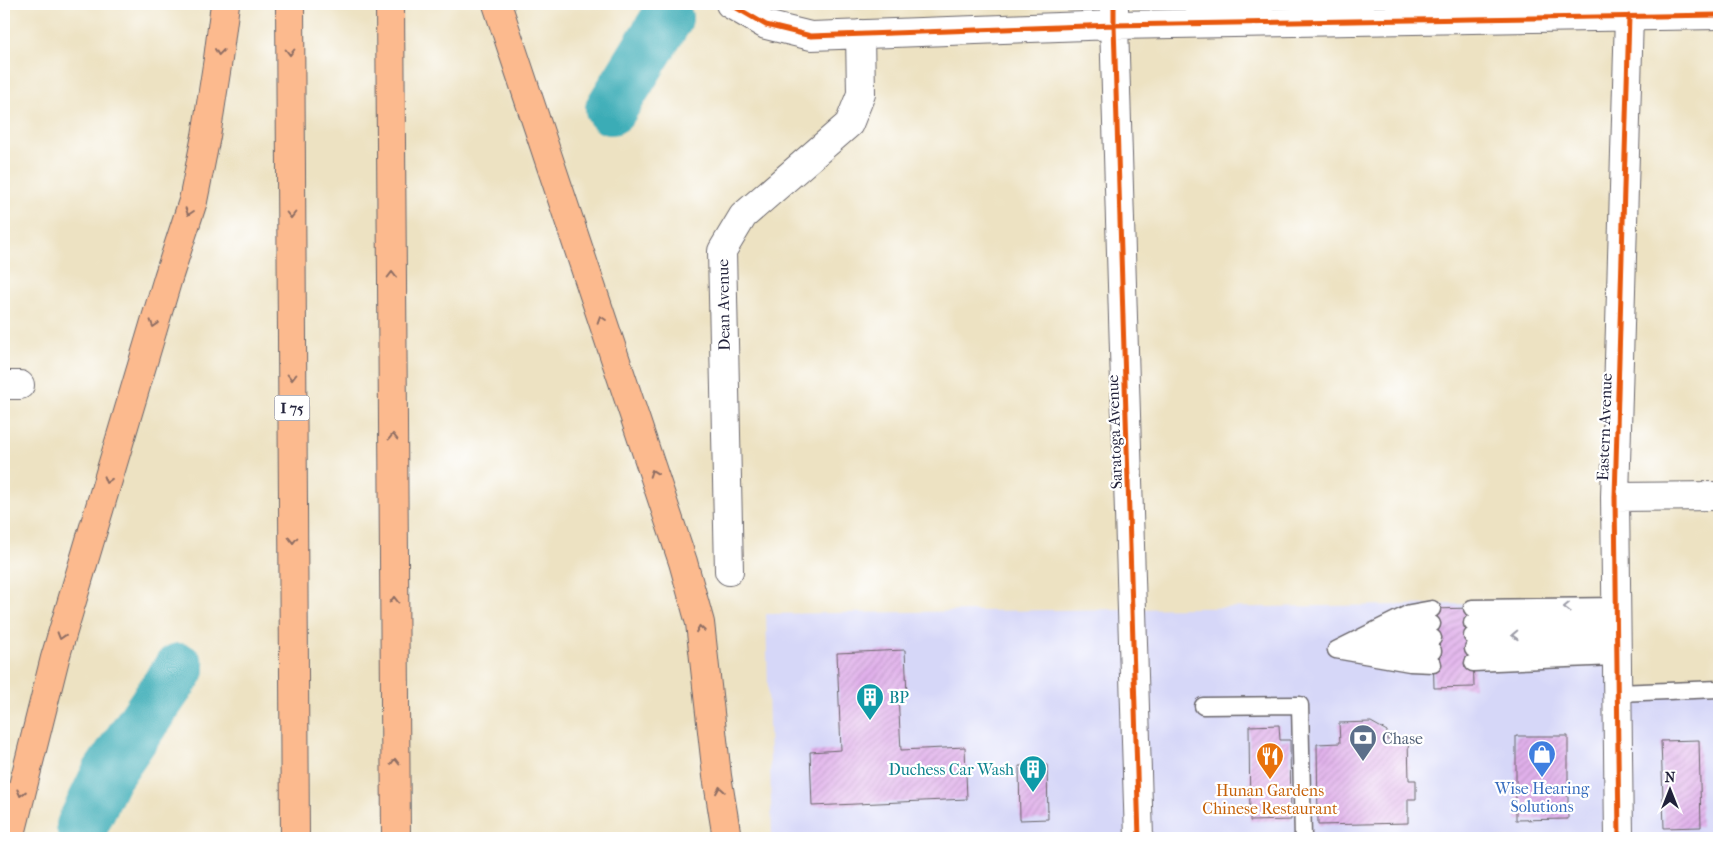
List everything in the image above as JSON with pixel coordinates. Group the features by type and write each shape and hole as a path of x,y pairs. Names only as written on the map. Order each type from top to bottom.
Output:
{"highway":[{"path":"10,838 55,658 168,278 193,201 206,136 225,4"},
{"name":"I 75","path":"290,4 295,825"},
{"path":"390,4 396,838"},
{"path":"497,4 686,571 700,623 727,838"}],"street":[{"path":"730,4 766,25 811,36 860,34 1114,14 1719,15"},
{"name":"Saratoga Avenue","path":"1114,14 1139,838"},
{"name":"Eastern Avenue","path":"1619,838 1615,497 1629,16"},
{"name":"Dean Avenue","path":"729,571 722,251 743,216 849,124 861,94 860,34"},
{"path":"1615,497 1719,496"}],"lane":[{"path":"1410,627 1432,637 1410,663 1336,650 1410,627"},
{"path":"1472,636 1616,631"},
{"path":"1472,636 1616,631"},
{"path":"1472,636 1616,631"},
{"path":"1617,693 1719,689"},
{"path":"1203,706 1300,705 1303,838"}],"shaded area":[{"path":"1616,602 1617,693 1719,689 1719,838 772,838 766,614"}],"green space":[{"path":"812,4 964,4 849,7"}],"building":[{"name":"Chase","path":"1472,608 1474,687 1434,688 1432,609"},
{"name":"BP","path":"905,650 907,695 898,695 901,750 965,747 967,799 812,806 810,752 841,750 837,653"},
{"name":"Chase","path":"1371,722 1387,731 1387,740 1408,740 1409,780 1416,780 1416,799 1408,799 1408,823 1318,825 1317,744 1340,743 1339,723"},
{"name":"Hunan Gardens Chinese Restaurant","path":"1279,725 1280,740 1290,740 1291,820 1250,821 1249,726"},
{"name":"Wise Hearing Solutions","path":"1516,736 1568,736 1568,819 1516,820"},
{"path":"1699,740 1701,827 1664,828 1661,741"},
{"name":"Duchess Car Wash","path":"1047,765 1048,819 1020,820 1019,766"}],"waterway":[{"path":"611,109 667,18"},
{"path":"82,826 106,776 179,669"}],"cycle path":[{"path":"730,4 766,25 811,36 1114,25 1719,15"},
{"path":"1114,4 1139,838"},
{"path":"1619,838 1615,497 1629,16"}],"place":[{"name":"BP","path":"870,721"},
{"name":"Chase","path":"1363,762"},
{"name":"Wise Hearing Solutions","path":"1542,778"},
{"name":"Hunan Gardens Chinese Restaurant","path":"1270,780"},
{"name":"Duchess Car Wash","path":"1033,793"}]}
